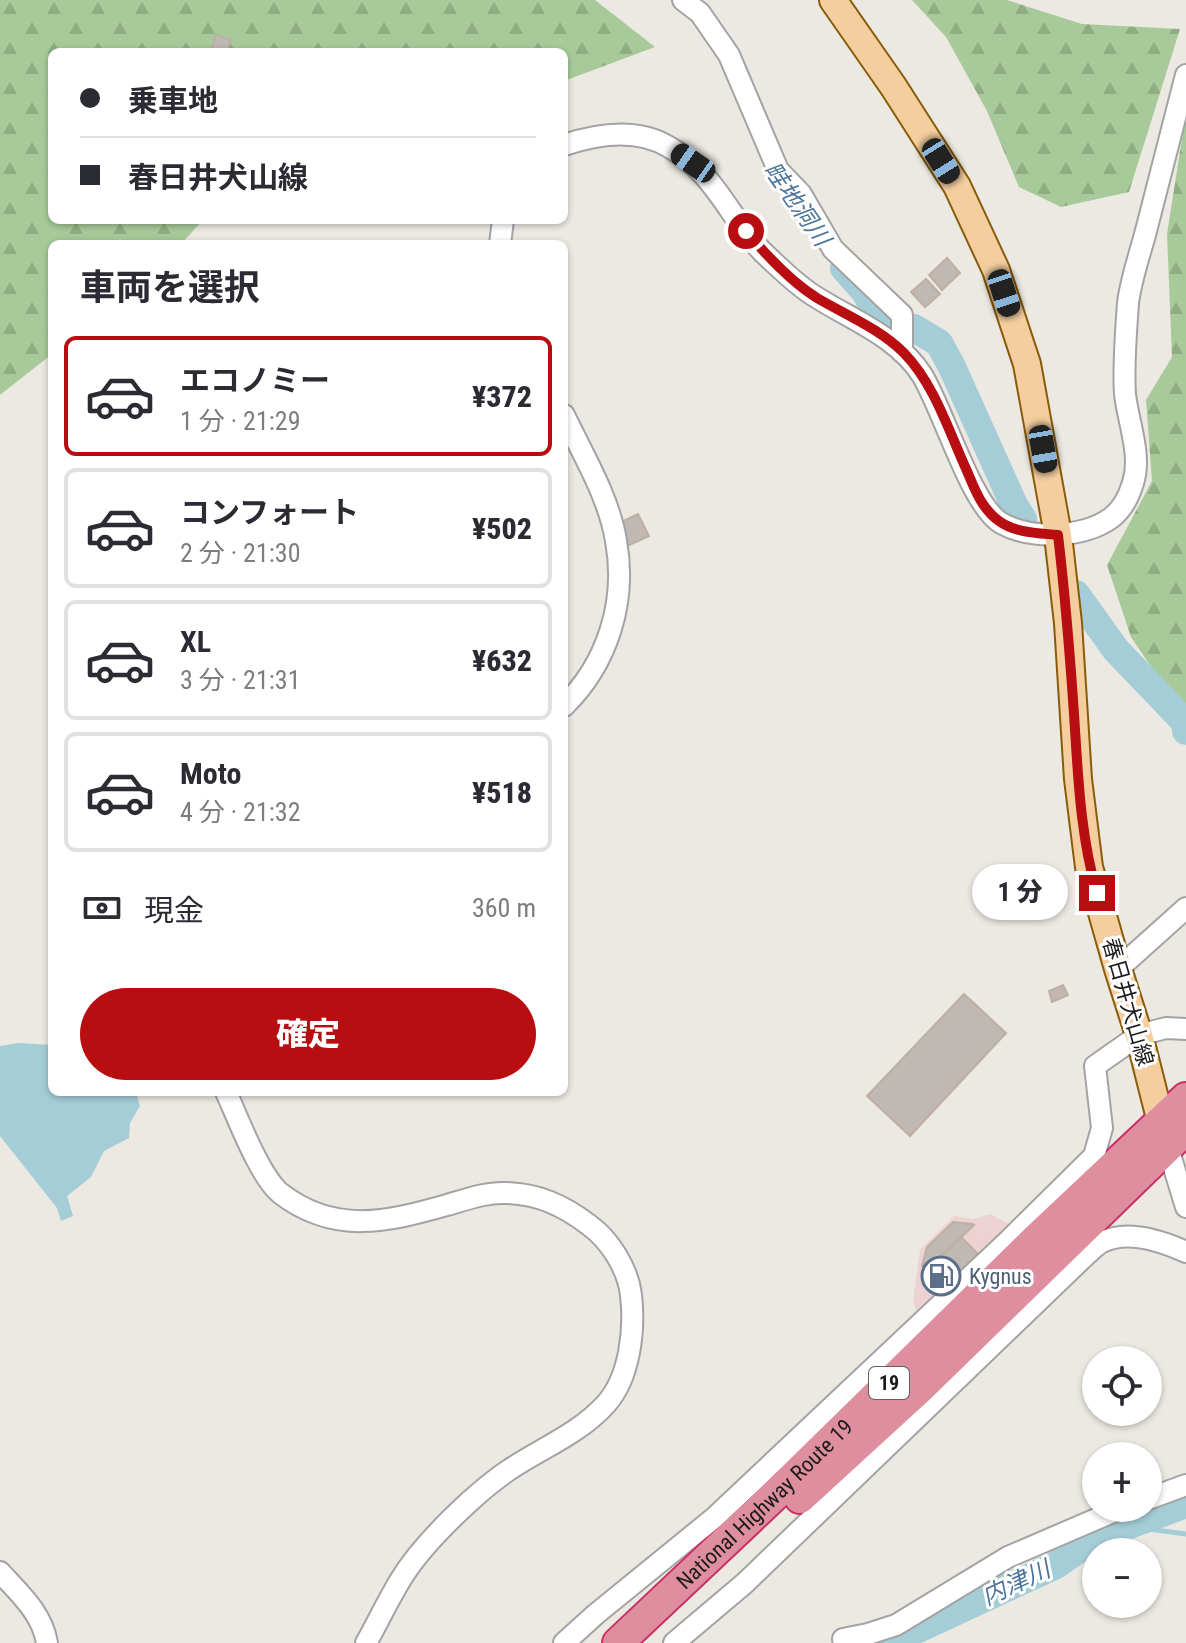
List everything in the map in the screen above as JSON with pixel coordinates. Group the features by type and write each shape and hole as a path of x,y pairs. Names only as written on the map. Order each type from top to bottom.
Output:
{"highway":[{"name":"National Highway Route 19","path":"648,1643 919,1389 1171,1133 1186,1098"},
{"name":"National Highway Route 19","path":"618,1643 777,1493 1034,1241 1171,1133"}],"main road":[{"name":"春日井犬山線","path":"833,0 957,186 996,270 1027,364 1058,535 1068,623 1078,779 1089,867 1171,1133"}],"street":[{"path":"683,0 700,13 729,55 778,170 801,194 833,249 902,315 902,352"},
{"path":"568,144 606,135 638,136 668,145 693,163 767,256 813,296 873,330 902,352 921,373 982,504 1000,522 1029,532 1058,535 1089,529 1111,518 1125,503 1134,480 1135,453 1125,394 1124,354 1129,298 1186,75"},
{"path":"568,424 602,496 616,539 619,567 618,599 612,630 595,667 568,702"},
{"path":"1118,969 1186,908"},
{"path":"564,1643 714,1518 1094,1156 1102,1128 1095,1066 1139,1035 1166,1028 1186,1029"},
{"path":"228,1096 256,1158 278,1191 307,1210 339,1221 369,1222 410,1216 474,1197 504,1193 541,1198 569,1210 600,1233 617,1257 630,1285 632,1340 624,1372 608,1402 586,1423 506,1472 469,1502 431,1540 402,1578 366,1643"},
{"path":"1171,1133 1186,1207"},
{"path":"674,1643 745,1583 1102,1242 1126,1237 1149,1238 1186,1252"},
{"path":"1162,1494 1186,1485"},
{"path":"843,1639 896,1625 1008,1557 1089,1522"},
{"path":"0,1572 33,1608 43,1624 47,1643"}],"shaded area":[{"name":"Kygnus","path":"990,1214 1014,1227 920,1321 913,1301 920,1250 954,1216 973,1219"}],"green space":[{"path":"0,0 595,0 655,47 568,80 568,48 48,48 48,224 199,224 185,240 48,240 48,357 0,395"},
{"path":"912,0 1007,0 1082,24 1180,29 1129,192 1061,207 1019,187 987,111 946,37"},
{"path":"1186,113 1186,719 1131,637 1107,565 1152,481 1146,400 1172,357 1167,234"}],"water":[{"path":"18,1043 48,1045 48,1096 137,1096 140,1106 130,1123 129,1138 104,1151 91,1177 67,1196 73,1216 61,1221 57,1208 0,1136 0,1046"}],"building":[{"path":"216,35 231,40 228,48 212,48"},
{"path":"947,258 960,273 942,290 929,275"},
{"path":"926,279 940,294 925,307 911,292"},
{"path":"638,514 649,536 625,547 615,525"},
{"path":"1063,985 1068,995 1052,1002 1049,991"},
{"path":"964,994 1006,1033 910,1136 867,1096"},
{"path":"953,1222 974,1225 926,1271 922,1266 927,1247"},
{"path":"961,1237 979,1255 944,1289 926,1271"}],"waterway":[{"name":"畦地洞川","path":"844,268 866,293 874,310 890,317"},
{"name":"畦地洞川","path":"914,328 939,343 1023,519"},
{"name":"畦地洞川","path":"1076,594 1116,650 1185,722 1186,731"},
{"name":"内津川","path":"888,1643 1056,1565 1095,1538 1186,1504"},
{"path":"1126,1526 1186,1534"}],"place":[{"name":"Kygnus","path":"941,1276"}],"route":[{"path":"746,231 767,256 813,296 873,330 902,352 921,373 982,504 1000,522 1029,532 1058,535 1068,623 1078,779 1089,867 1097,893"}]}
